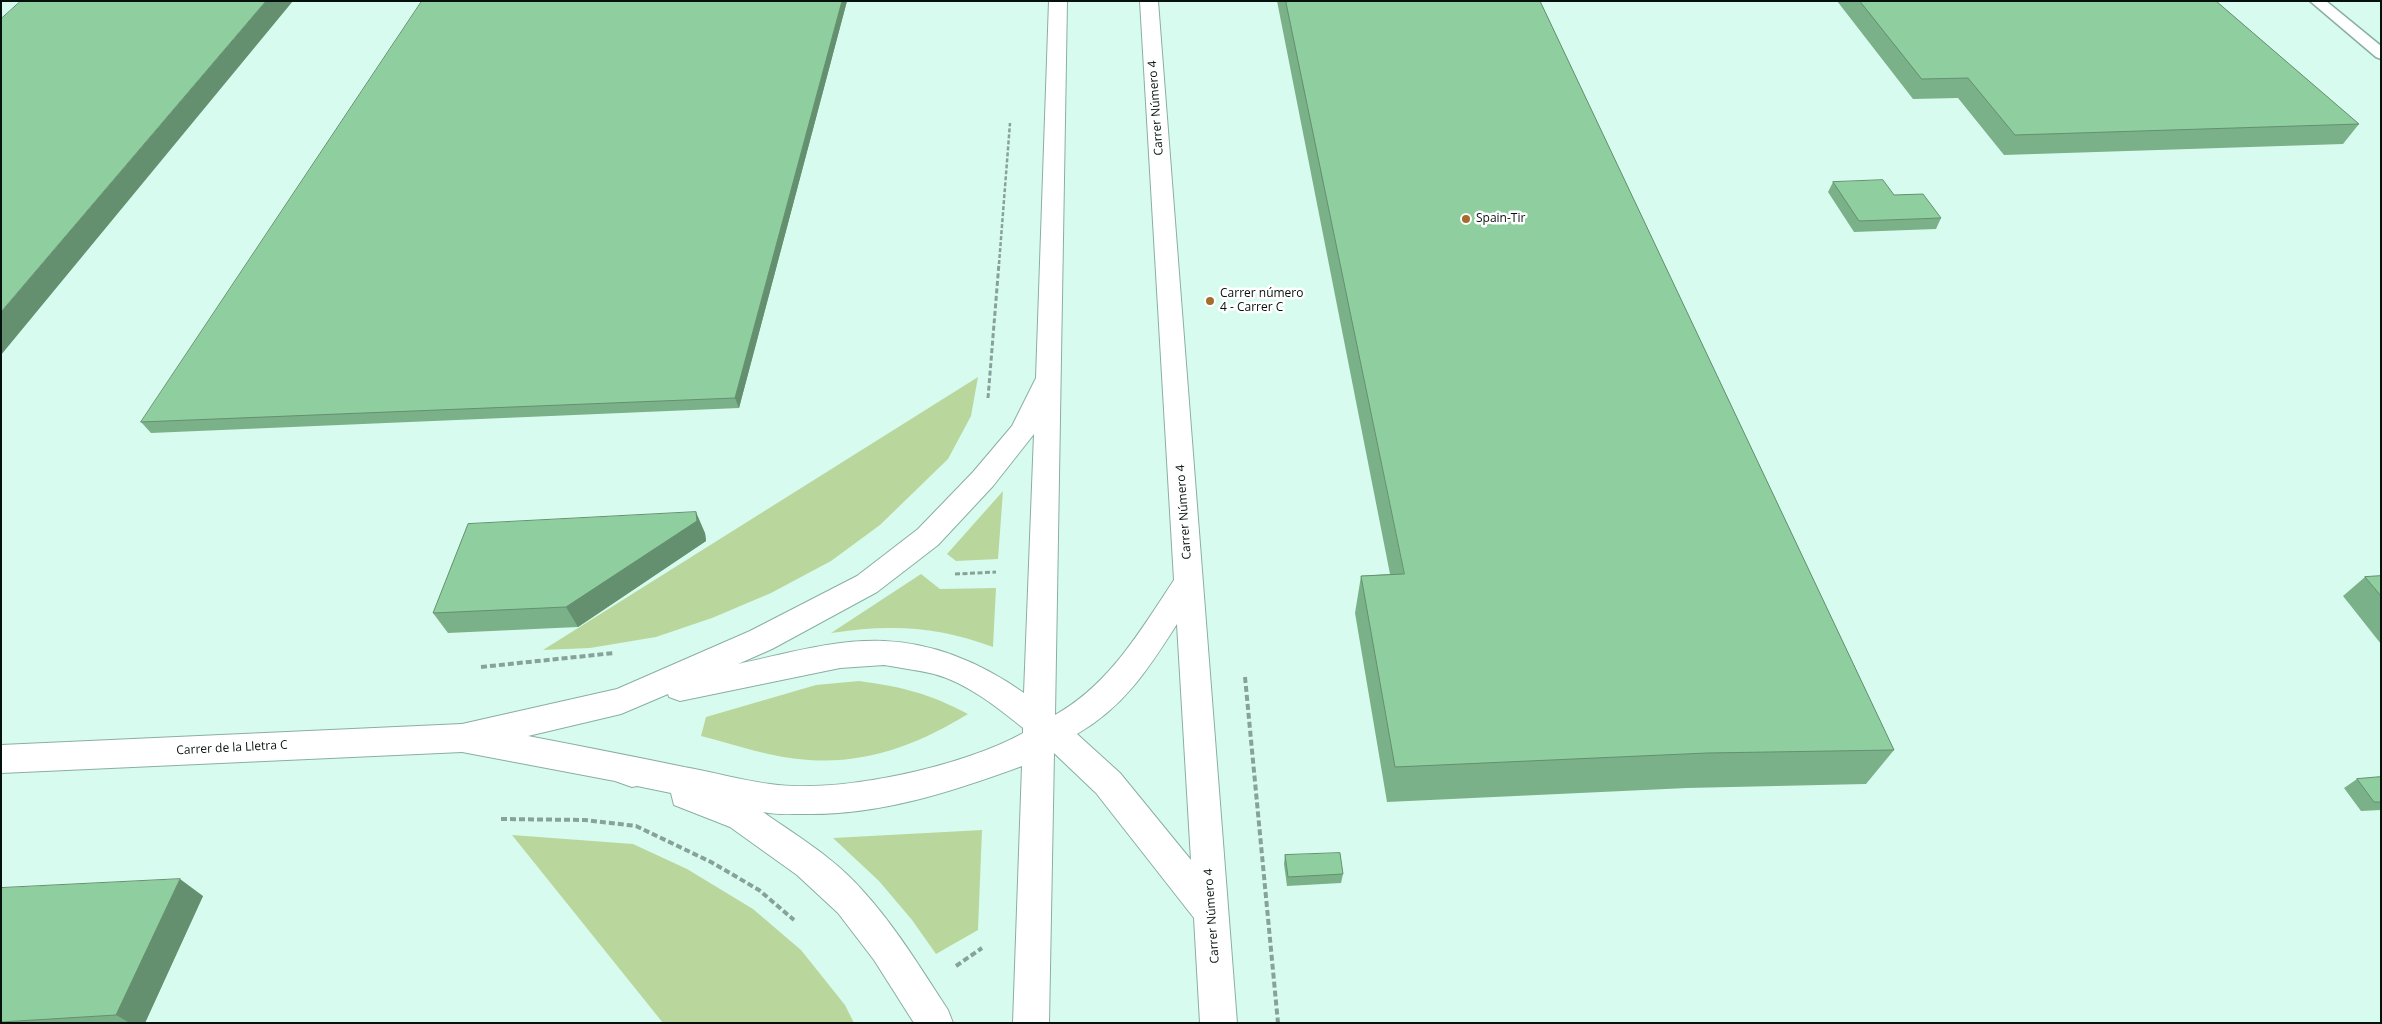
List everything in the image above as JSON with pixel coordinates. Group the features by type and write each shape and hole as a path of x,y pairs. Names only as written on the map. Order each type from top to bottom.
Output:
{"street":[{"path":"1031,1023 1043,731 1048,374 1058,1"},
{"name":"Carrer Número 4","path":"1149,1 1219,1023"},
{"path":"620,701 777,632 867,584 913,549 928,537 983,479 1023,430 1048,374"},
{"path":"462,738 771,799 833,800 906,788 964,773 1015,754 1043,731 1076,719 1106,695 1133,667 1188,583"},
{"path":"462,738 620,701 840,656 884,653 936,662 972,676 1012,701 1043,731 1077,753 1108,783 1212,913"},
{"name":"Carrer de la Lletra C","path":"1,759 462,738"},
{"path":"616,767 742,816 808,864 850,901 875,932 918,994 935,1023"}],"lane":[{"path":"2317,1 2381,54"}],"path":[{"path":"986,404 989,396 1009,132"},
{"path":"948,574 1002,572"},
{"path":"481,667 623,652"},
{"path":"501,819 584,820 636,826 711,862 759,890 799,924"},
{"path":"951,970 982,948"}],"green space":[{"path":"978,377 971,416 948,459 880,525 831,561 771,593 712,618 656,637 590,648 543,650"},
{"path":"1003,491 998,559 956,561 947,554"},
{"path":"921,574 940,589 996,588 993,647 953,635 913,629 873,628 831,633"},
{"path":"859,681 915,692 968,714 912,743 892,750 852,759 795,759 755,751 701,736 706,717 816,685"},
{"path":"982,830 978,930 936,954 912,920 879,881 833,838"},
{"path":"512,835 633,844 687,869 753,909 801,950 845,1005 854,1023 663,1023"}],"building":[{"path":"21,1 266,1 1,312 1,19"},
{"path":"422,1 842,1 735,398 141,422"},
{"name":"Spain-Tir","path":"1286,1 1540,1 1894,750 1707,753 1395,767 1361,576 1404,574"},
{"path":"1860,1 2216,1 2359,124 2015,135 1968,78 1922,79"},
{"path":"1883,180 1894,195 1923,194 1941,218 1859,221 1833,182"},
{"path":"696,512 697,521 566,607 433,613 468,524"},
{"path":"2381,576 2381,596 2365,577"},
{"path":"2381,777 2381,802 2374,802 2357,779"},
{"path":"1340,853 1343,874 1288,877 1285,855"},
{"path":"180,879 116,1015 1,1022 1,888"}],"place":[{"name":"Spain-Tir","path":"1466,219"},
{"name":"Carrer número 4 - Carrer C","path":"1210,301"}]}
